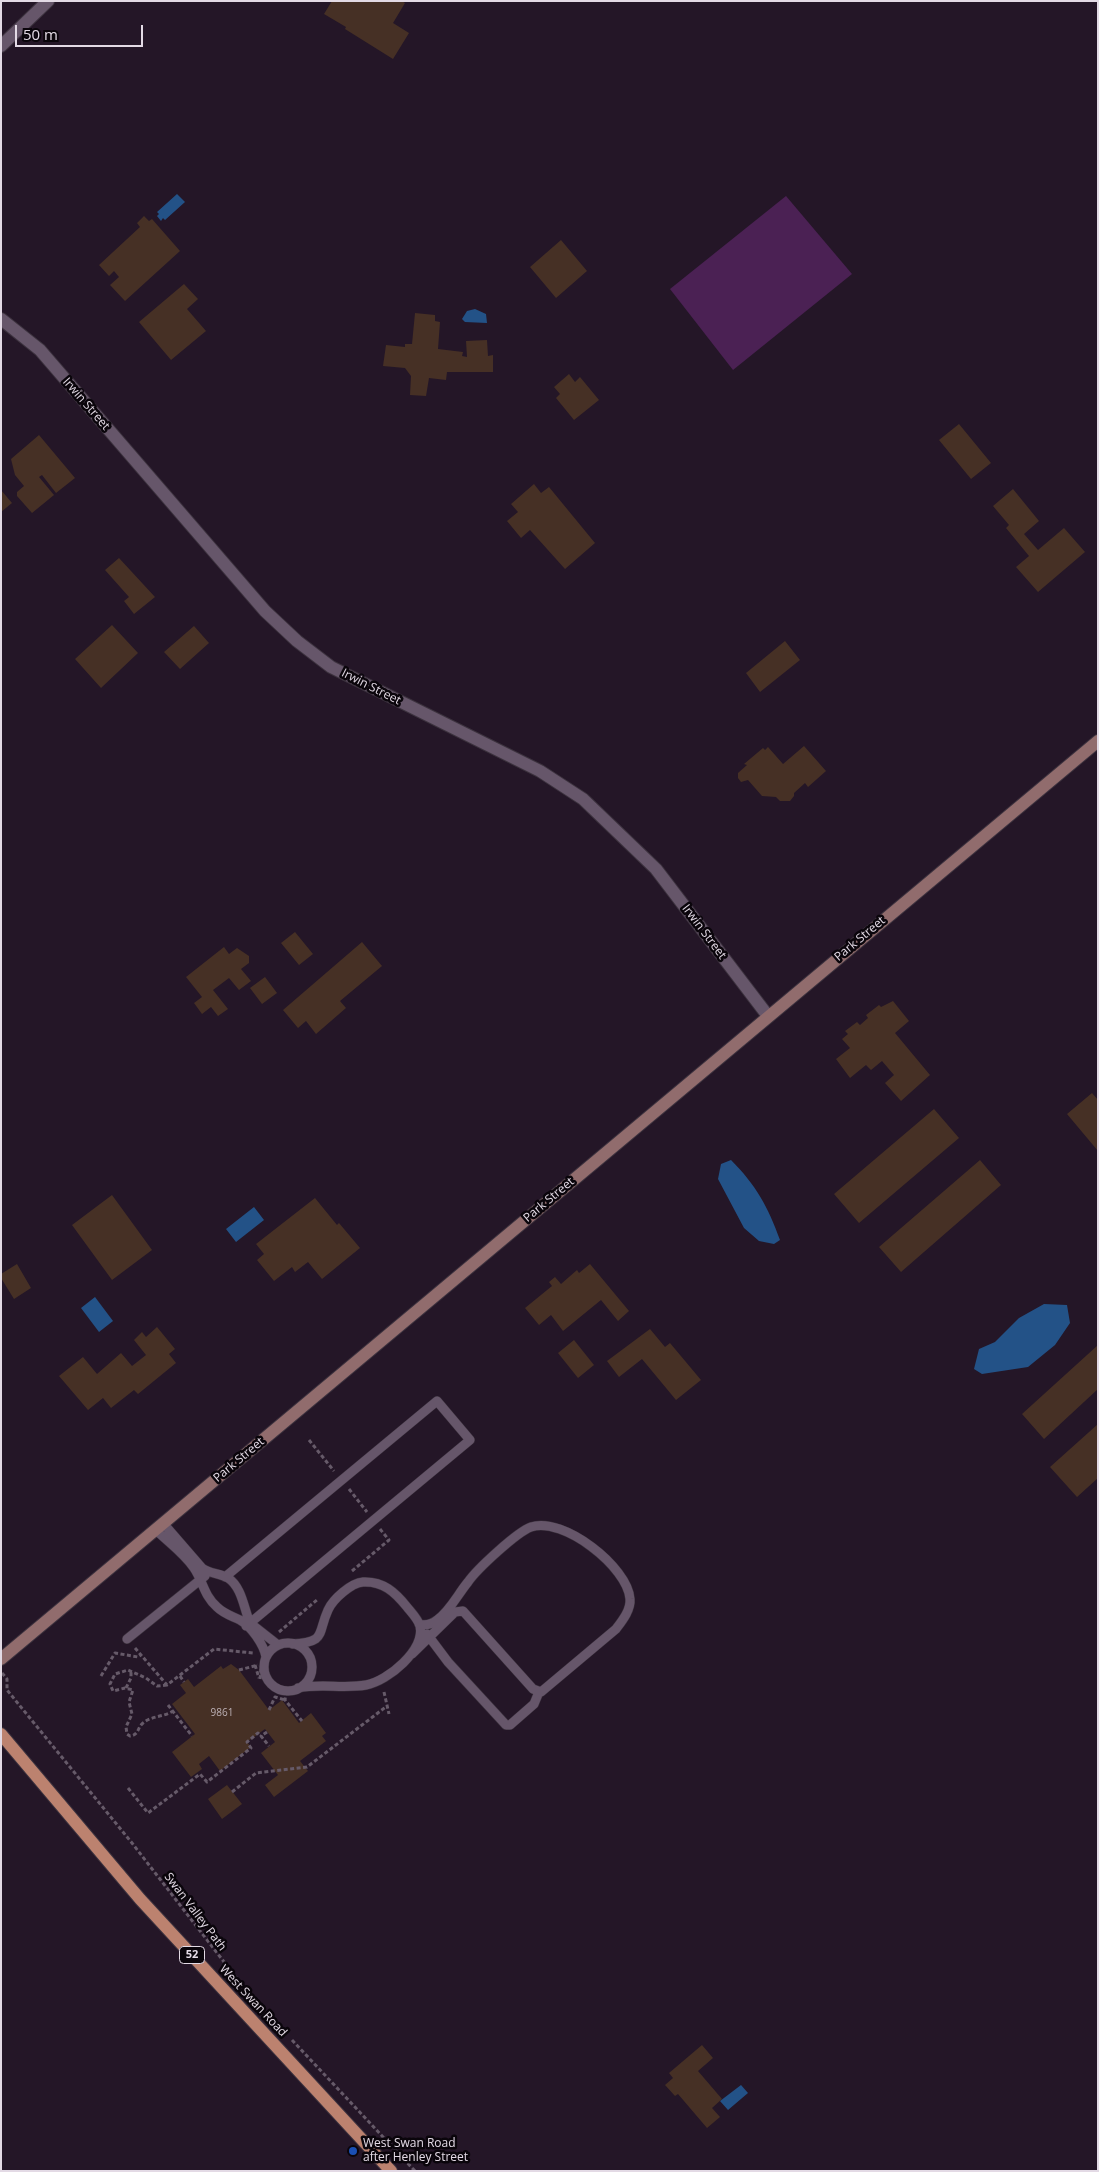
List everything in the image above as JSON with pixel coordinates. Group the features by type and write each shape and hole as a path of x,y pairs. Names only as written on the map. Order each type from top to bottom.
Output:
{"main road":[{"name":"West Swan Road","path":"1,1734 140,1899 391,2171"}],"street":[{"path":"1,46 48,1"},
{"name":"Irwin Street","path":"1,319 40,350 265,611 297,641 331,667 540,771 583,798 656,869 768,1016"},
{"name":"Park Street","path":"1,1659 1098,741"}],"lane":[{"path":"225,1577 437,1401 470,1440 248,1624"},
{"path":"298,1688 314,1686 364,1686 378,1682 430,1638 455,1612 463,1611 533,1689 539,1692 546,1690 616,1629 629,1607 628,1588 623,1578 598,1553 571,1533 555,1526 543,1524 529,1528 469,1580 440,1618 431,1624 420,1624"},
{"path":"159,1527 196,1562 209,1572 225,1577 238,1589 248,1624 265,1648 262,1662 268,1681 286,1695 298,1688 309,1677 311,1661 302,1647 292,1644"},
{"path":"159,1527 190,1563 200,1579 204,1592 217,1608 226,1615 248,1624 278,1645 307,1643 317,1639 323,1631 331,1605 346,1591 360,1583 373,1582 396,1593 430,1638 506,1726 530,1709 539,1692"},
{"path":"127,1639 209,1572"},
{"path":"412,1654 420,1637 420,1624"},
{"path":"262,1662 278,1645"}],"path":[{"path":"100,1676 115,1653 138,1657 141,1655"},
{"path":"239,1670 262,1662 260,1680"},
{"path":"167,1686 157,1686 131,1670 119,1672 111,1680 113,1691 131,1688 134,1693 129,1702 132,1714 126,1727 128,1736 137,1733 141,1725 147,1720 163,1717 173,1711"},
{"path":"126,1688 131,1678 131,1670"},
{"name":"Swan Valley Path","path":"1,1673 8,1680 7,1690 132,1843 246,1990"},
{"path":"180,1676 184,1682"},
{"path":"383,1678 390,1714"},
{"path":"269,1710 275,1697 286,1695 302,1721"},
{"path":"168,1705 192,1736"},
{"path":"232,1792 256,1773 307,1767 387,1706"},
{"path":"261,1736 267,1732"},
{"path":"128,1788 148,1814 200,1774 207,1782 251,1748 247,1742 258,1733 269,1746"},
{"path":"290,2038 415,2171"}],"shaded area":[{"path":"786,196 852,274 733,370 670,289"}],"water":[{"path":"177,194 185,202 165,220 163,218 161,221 157,216 159,214 157,212"},
{"path":"475,309 486,314 487,323 465,322 462,319 467,311"},
{"path":"731,1160 748,1178 766,1207 780,1240 774,1244 759,1241 744,1228 718,1179 721,1164"},
{"path":"254,1207 264,1220 236,1242 226,1229"},
{"path":"95,1297 113,1321 99,1332 81,1308"},
{"path":"1044,1304 1067,1305 1070,1323 1055,1345 1028,1367 982,1374 974,1369 979,1349 995,1342 1019,1318"},
{"path":"741,2085 748,2093 728,2110 720,2101"}],"building":[{"path":"332,1 402,1 405,3 393,23 409,33 393,59 324,14"},
{"path":"144,216 149,221 152,219 180,251 125,301 110,285 119,277 114,271 109,276 99,265 140,227 137,223"},
{"path":"561,240 587,271 556,298 530,267"},
{"path":"184,284 198,299 187,309 206,331 171,360 139,322"},
{"path":"415,313 435,315 435,321 440,322 438,349 463,352 462,356 467,357 466,341 487,340 488,356 493,355 493,372 447,372 446,380 429,378 426,396 410,395 411,376 405,368 383,366 386,345 405,347 405,344 412,344"},
{"path":"569,374 575,382 580,377 599,400 574,420 556,398 560,394 554,387"},
{"path":"959,424 991,463 971,479 939,440"},
{"path":"39,435 75,478 56,493 42,475 39,477 54,495 32,513 17,496 17,492 24,486 15,475 11,459"},
{"path":"534,484 541,493 549,487 595,543 565,569 530,530 521,538 507,521 518,512 511,504"},
{"path":"1013,489 1039,521 1024,534 1038,550 1064,528 1085,552 1038,592 1016,567 1029,556 1006,528 1009,525 993,506"},
{"path":"1,490 12,503 1,512"},
{"path":"119,558 155,597 134,614 124,601 129,597 105,570"},
{"path":"112,625 138,653 101,688 75,659"},
{"path":"194,626 209,643 180,669 164,652"},
{"path":"785,641 800,660 760,692 746,673"},
{"path":"804,746 826,771 808,787 805,783 794,793 790,801 780,801 776,797 762,796 748,780 741,782 738,778 738,773 747,765 744,764 763,748 765,750 768,747 783,764"},
{"path":"295,932 313,954 299,965 281,943"},
{"path":"362,942 382,966 340,1001 346,1008 316,1034 306,1021 298,1028 283,1010"},
{"path":"224,947 229,954 237,948 249,956 249,963 241,969 251,981 239,990 229,978 213,990 228,1009 218,1016 211,1007 202,1014 194,1003 202,997 186,977"},
{"path":"265,977 277,993 262,1004 250,988"},
{"path":"893,1001 909,1021 895,1033 930,1075 901,1101 885,1083 894,1075 882,1061 871,1070 866,1065 850,1078 836,1059 850,1048 842,1039 848,1034 845,1031 857,1022 860,1025 868,1018 866,1015 879,1005 881,1007"},
{"path":"1092,1093 1098,1100 1098,1151 1067,1114"},
{"path":"934,1109 959,1138 859,1223 834,1194"},
{"path":"980,1160 1001,1185 901,1272 879,1247"},
{"path":"112,1195 152,1250 112,1280 72,1225"},
{"path":"315,1198 337,1225 339,1223 360,1248 322,1279 308,1262 295,1272 292,1267 274,1281 257,1260 264,1254 256,1244"},
{"path":"17,1264 31,1288 14,1299 1,1278 1,1274"},
{"path":"590,1264 629,1311 618,1321 601,1300 563,1331 551,1315 539,1325 525,1308 552,1286 549,1282 555,1277 561,1284 577,1270 579,1273"},
{"path":"157,1327 175,1349 169,1354 176,1363 138,1394 134,1390 111,1408 103,1398 88,1410 59,1376 83,1357 97,1374 121,1353 132,1366 146,1355 134,1340 142,1332 146,1337"},
{"path":"650,1329 665,1347 670,1343 701,1380 676,1400 642,1359 619,1377 607,1361"},
{"path":"574,1340 594,1365 578,1378 558,1353"},
{"path":"1098,1345 1098,1389 1044,1439 1022,1414"},
{"path":"1098,1424 1098,1478 1077,1497 1050,1467"},
{"path":"231,1664 239,1670 269,1710 282,1700 299,1723 311,1713 326,1733 322,1736 326,1741 300,1761 308,1771 274,1797 265,1785 278,1775 261,1753 275,1742 265,1729 247,1742 251,1747 220,1771 209,1756 199,1764 202,1769 191,1777 172,1752 195,1734 172,1704 186,1693 180,1685 188,1679 194,1687 221,1666 223,1669"},
{"path":"227,1785 242,1804 222,1819 208,1799"},
{"path":"702,2045 713,2058 698,2071 722,2099 712,2108 720,2117 707,2128 678,2094 675,2096 665,2085 673,2078 669,2073"}],"place":[{"name":"West Swan Road after Henley Street","path":"353,2151"}]}
